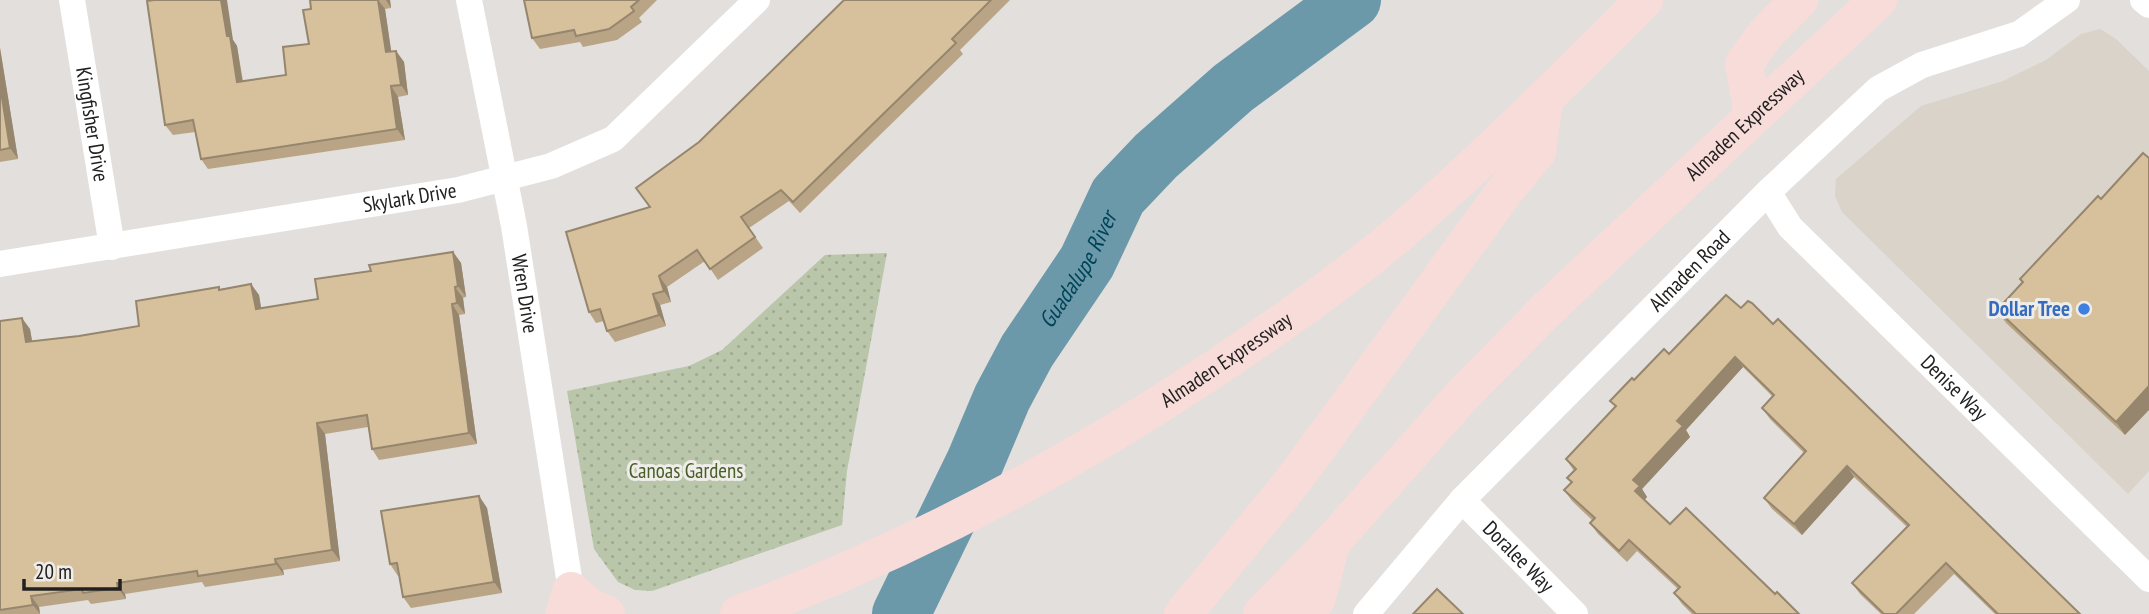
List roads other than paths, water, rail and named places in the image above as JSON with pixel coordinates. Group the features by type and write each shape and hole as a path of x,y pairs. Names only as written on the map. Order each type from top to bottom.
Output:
{"main road":[{"name":"Almaden Expressway","path":"739,614 856,567 967,516 1112,435 1270,332 1393,238 1544,101 1644,0"},
{"path":"1753,114 1744,64 1764,36 1799,0"},
{"name":"Almaden Expressway","path":"1262,614 1331,543 1459,399 1544,312 1878,0"},
{"path":"1183,614 1293,481 1496,203 1538,152 1544,101"},
{"path":"1305,614 1317,598 1331,543"},
{"path":"567,602 606,614"}],"street":[{"name":"Kingfisher Drive","path":"72,0 112,247"},
{"name":"Wren Drive","path":"469,0 505,178 567,602"},
{"name":"Skylark Drive","path":"0,264 458,190 551,166 612,139 757,0"},
{"name":"Almaden Road","path":"1366,614 1462,500 1768,192 1878,89 1922,65 2019,34 2067,0"},
{"path":"2143,0 2149,5"},
{"name":"Denise Way","path":"1768,192 1790,227 2149,579"},
{"name":"Doralee Way","path":"1462,500 1575,614"}],"waterway":[{"name":"Guadalupe River","path":"901,614 975,462 1002,398 1027,351 1087,262 1118,196 1156,156 1233,88 1352,0"}],"place":[{"name":"Dollar Tree","path":"2084,309"}],"park label":[{"name":"Canoas Gardens","path":"686,471"}]}
